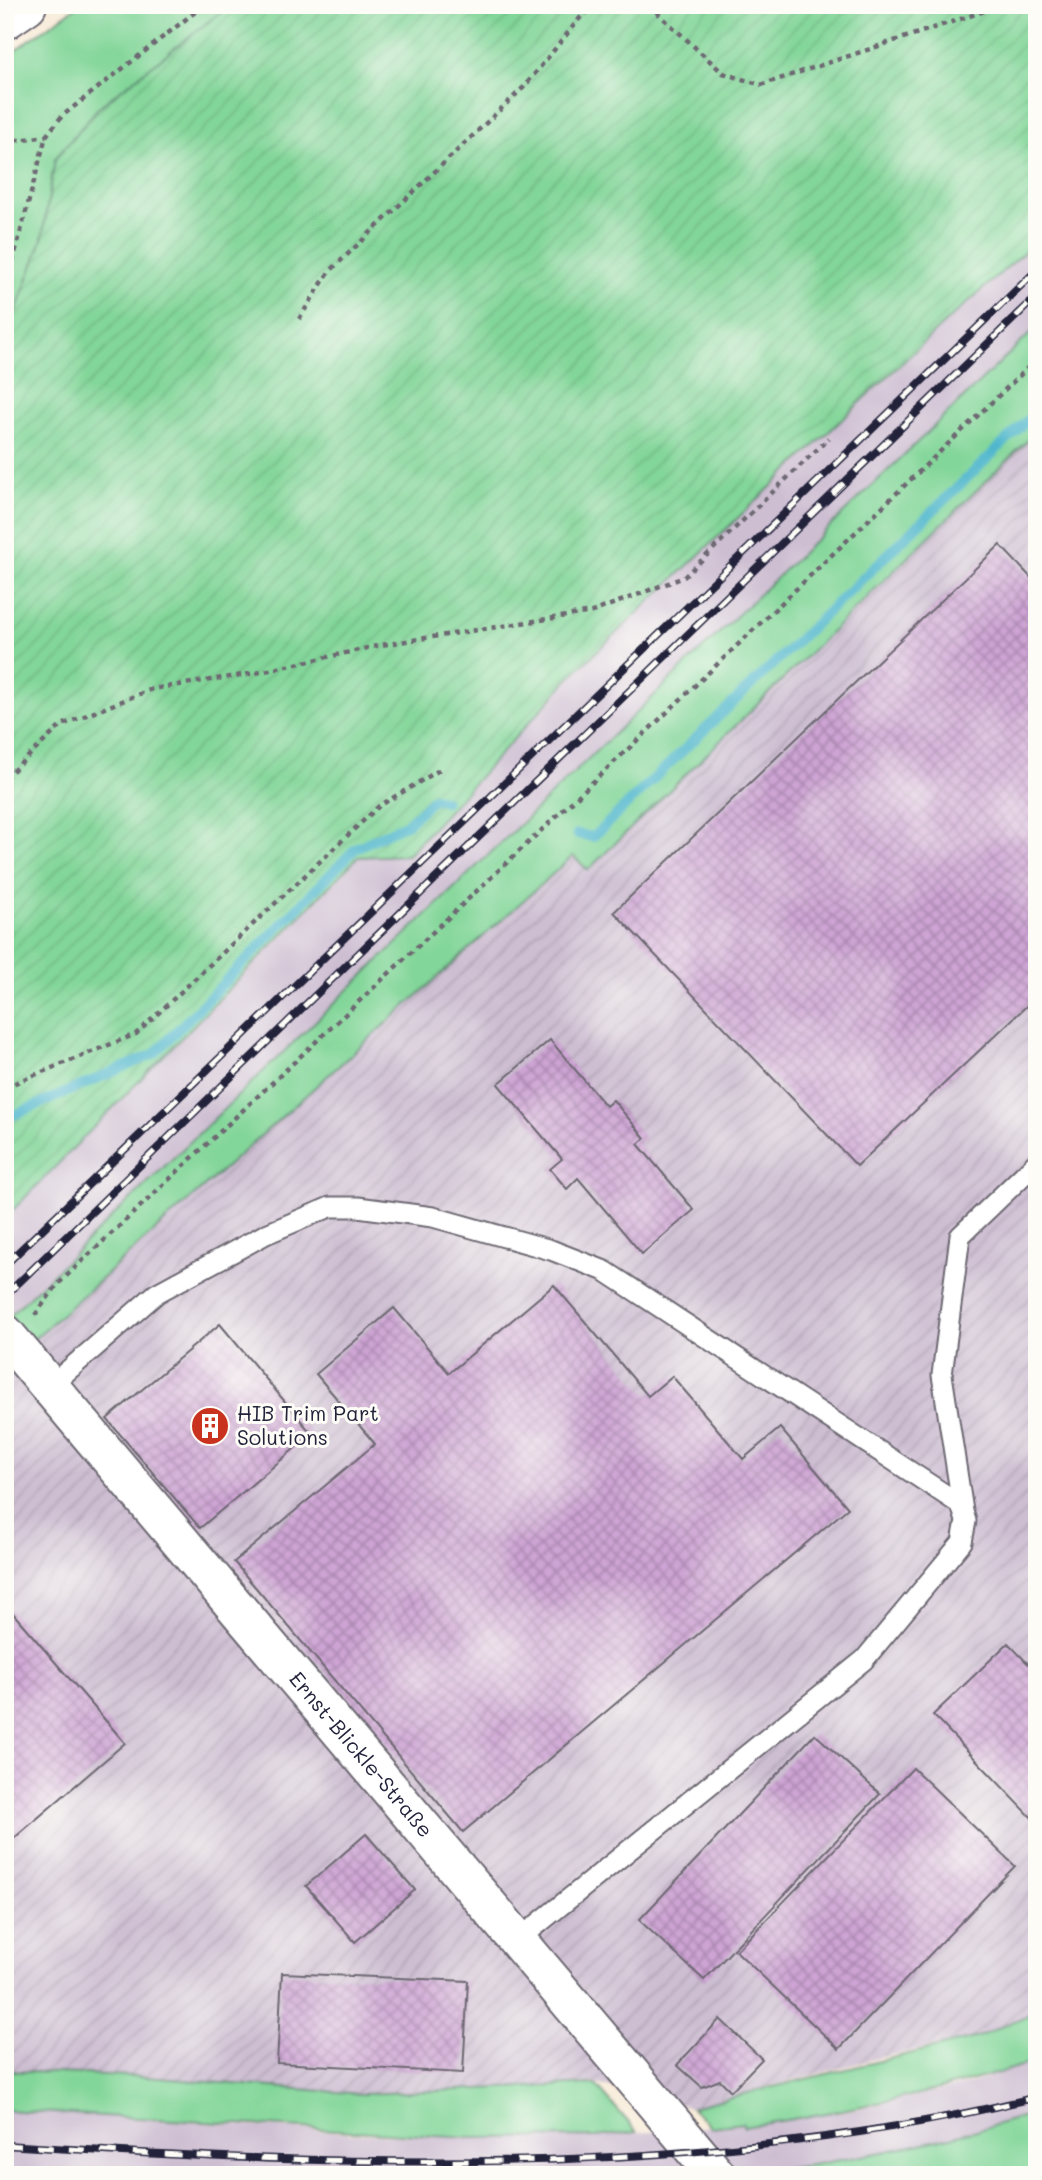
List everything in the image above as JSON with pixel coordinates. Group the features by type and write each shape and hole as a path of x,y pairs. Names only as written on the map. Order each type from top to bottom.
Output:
{"street":[{"path":"5,20 27,5"},
{"name":"Ernst-Blickle-Straße","path":"10,1339 716,2175"}],"lane":[{"path":"518,1940 864,1660 962,1542 966,1521 942,1375 960,1236 1037,1162"},
{"path":"49,1387 158,1293 266,1234 330,1207 359,1207 433,1217 551,1250 605,1271 961,1505 964,1512"}],"path":[{"path":"5,291 46,136 62,116 204,5"},
{"path":"299,319 330,272 524,87 580,18 595,5"},
{"path":"649,5 723,73 761,85 1003,5"},
{"path":"5,142 46,136"},
{"path":"10,1339 80,1263 649,729 1037,359"},
{"path":"5,778 62,725 152,689 256,673 382,645 592,612 684,576 829,438"},
{"path":"5,1087 136,1034 379,806 441,769"}],"shaded area":[{"path":"1037,241 1037,327 5,1320 5,1218 358,856 408,855 576,671 939,328"},
{"path":"1037,431 1037,2011 978,2037 878,2058 691,2107 595,2084 362,2094 133,2076 5,2071 5,1365 574,856 588,870"},
{"path":"1037,2061 1037,2112 980,2131 865,2157 780,2170 781,2175 5,2175 5,2110 367,2134 469,2138 595,2137 744,2123 744,2126 858,2109 969,2084"}],"green space":[{"path":"79,5 230,5 99,107 55,159 42,240 16,311 5,325 5,57"},
{"path":"230,5 1037,5 1037,241 939,328 576,671 408,855 358,857 5,1218 5,325 16,311 42,240 55,159 99,107"},
{"path":"1037,327 1037,431 588,870 573,856 5,1365 5,1320"},
{"path":"1037,2011 1037,2061 965,2083 855,2108 744,2127 743,2123 711,2127 691,2107 978,2037"},
{"path":"5,2071 133,2076 362,2094 595,2084 637,2132 596,2137 469,2138 5,2110"},
{"path":"1037,2112 1037,2175 781,2175 779,2170 909,2147"}],"building":[{"path":"1000,545 1037,584 1037,996 857,1166 614,912"},
{"path":"550,1040 606,1106 613,1100 645,1138 638,1144 694,1210 642,1254 578,1178 567,1189 550,1169 562,1159 498,1084"},
{"path":"554,1285 648,1396 672,1376 743,1459 780,1428 848,1508 463,1832 234,1562 375,1444 316,1374 394,1308 449,1373"},
{"name":"HIB Trim Part Solutions","path":"220,1324 312,1434 200,1528 107,1419"},
{"path":"5,1604 125,1743 5,1846"},
{"path":"1008,1643 1037,1673 1037,1823 933,1715"},
{"path":"815,1734 880,1794 704,1980 639,1920"},
{"path":"913,1768 1015,1866 839,2049 736,1951"},
{"path":"366,1834 415,1890 355,1942 306,1886"},
{"path":"282,1973 468,1981 463,2073 277,2063"},
{"path":"720,2019 762,2059 731,2091 720,2080 702,2087 677,2065"}],"waterway":[{"path":"577,834 593,837 1037,411"},
{"path":"5,1119 154,1054 356,848 408,823 434,798 445,801"}],"railway":[{"path":"5,1265 1037,270"},
{"path":"5,1296 1037,296"},
{"path":"5,2145 265,2158 525,2160 654,2154 783,2143 911,2124 1037,2097"}],"place":[{"name":"HIB Trim Part Solutions","path":"210,1426"}]}
